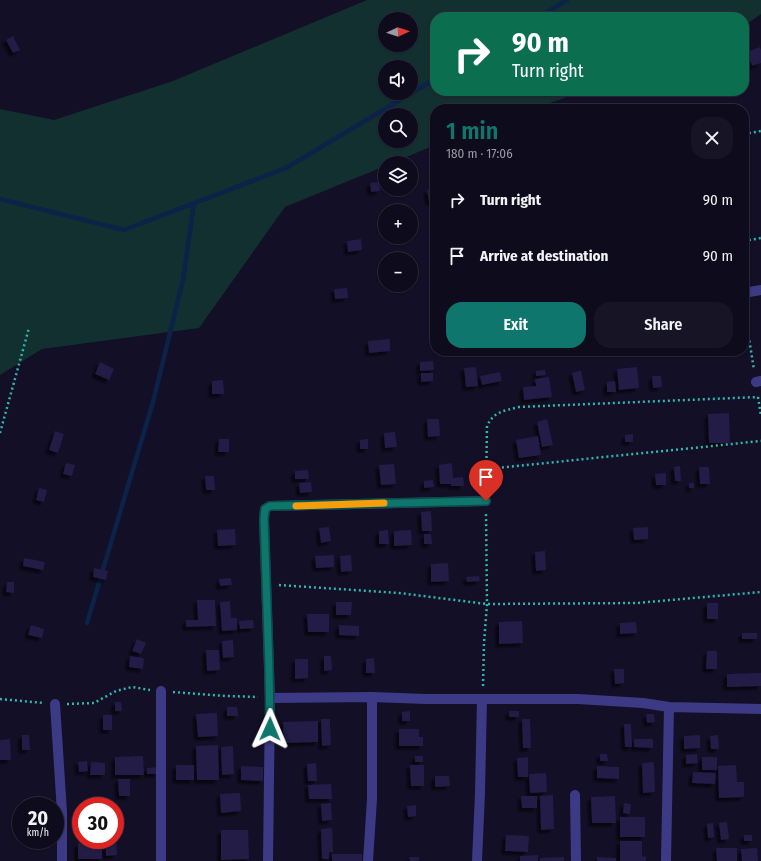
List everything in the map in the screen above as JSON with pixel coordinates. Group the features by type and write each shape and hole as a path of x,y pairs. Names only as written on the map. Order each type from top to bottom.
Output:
{"street":[{"path":"749,292 761,290"},
{"path":"268,861 270,698 264,519 265,509 270,506 486,501"},
{"path":"161,691 161,861"},
{"path":"270,698 372,697 426,699 578,699 643,703 669,707 761,709"},
{"path":"368,861 372,799 372,697"},
{"path":"477,861 482,699"},
{"path":"55,704 62,812 62,861"},
{"path":"666,861 669,707"},
{"path":"575,795 576,861"}],"path":[{"path":"749,133 761,131"},
{"path":"749,240 761,238"},
{"path":"0,433 29,328"},
{"path":"749,331 758,381"},
{"path":"482,699 487,604 487,426 491,418 502,411 519,407 758,397 761,416"},
{"path":"487,469 761,441"},
{"path":"266,583 399,593 487,604 637,603 761,592"},
{"path":"0,699 55,704"}],"green space":[{"path":"367,0 761,0 761,14 749,22 749,12 430,12 430,96 570,96 547,104 430,104 430,147 409,156 378,156 378,169 285,207 199,328 42,349 0,375 0,109 54,120 173,81"}],"building":[{"path":"13,36 20,50 13,53 6,40"},
{"path":"760,47 761,63 752,66 749,58 749,51"},
{"path":"378,182 378,191 371,192 370,183"},
{"path":"427,190 430,190 430,202 429,202"},
{"path":"361,239 362,250 348,252 347,241"},
{"path":"347,288 348,298 335,299 334,289"},
{"path":"390,339 390,351 369,353 368,341"},
{"path":"433,361 434,370 420,371 420,362"},
{"path":"100,362 114,369 109,380 95,374"},
{"path":"476,367 478,386 466,387 464,368"},
{"path":"637,367 639,388 619,390 617,369"},
{"path":"545,370 546,375 536,376 536,371"},
{"path":"581,370 585,390 576,392 572,373"},
{"path":"500,372 502,381 482,385 480,376"},
{"path":"421,373 433,373 433,381 421,382"},
{"path":"652,376 661,376 662,387 653,388"},
{"path":"549,377 552,397 524,400 523,387 536,386 535,379"},
{"path":"223,380 224,394 212,394 212,381"},
{"path":"615,381 616,392 607,392 607,382"},
{"path":"729,413 730,443 709,443 708,414"},
{"path":"427,419 439,419 440,436 428,437"},
{"path":"547,419 553,445 542,447 537,422"},
{"path":"55,431 64,434 58,453 49,450"},
{"path":"395,432 397,447 385,448 384,433"},
{"path":"633,434 633,442 625,442 625,435"},
{"path":"538,436 541,455 519,458 516,440"},
{"path":"219,439 229,439 229,452 218,452"},
{"path":"368,439 368,449 360,449 360,440"},
{"path":"66,463 75,465 72,476 63,474"},
{"path":"452,463 453,478 463,477 464,486 440,484 439,465"},
{"path":"394,464 396,484 381,485 379,465"},
{"path":"680,466 681,481 675,481 674,467"},
{"path":"699,467 709,467 710,484 700,484"},
{"path":"308,470 309,479 295,479 295,471"},
{"path":"666,473 666,485 656,485 655,474"},
{"path":"205,476 214,476 215,490 206,490"},
{"path":"433,480 434,487 424,488 424,481"},
{"path":"311,482 312,492 300,493 299,483"},
{"path":"689,483 694,483 694,488 689,488"},
{"path":"39,488 47,490 44,502 36,500"},
{"path":"431,511 432,531 422,531 421,512"},
{"path":"329,527 331,541 321,543 319,528"},
{"path":"648,527 648,539 634,540 633,528"},
{"path":"235,529 236,545 218,546 217,530"},
{"path":"388,530 389,544 379,544 379,531"},
{"path":"411,530 412,545 394,546 394,531"},
{"path":"424,534 431,534 432,544 424,544"},
{"path":"545,551 546,570 536,571 535,552"},
{"path":"334,555 334,567 316,568 315,556"},
{"path":"351,555 352,571 341,572 340,556"},
{"path":"24,558 45,562 43,570 23,566"},
{"path":"448,563 449,581 431,582 431,564"},
{"path":"94,568 108,571 106,580 93,577"},
{"path":"479,576 480,581 467,582 466,577"},
{"path":"231,578 232,585 220,586 219,579"},
{"path":"7,582 14,582 14,593 6,592"},
{"path":"197,600 215,600 216,626 186,627 186,620 198,620"},
{"path":"230,601 231,618 237,618 237,630 222,631 220,602"},
{"path":"336,602 352,602 351,615 336,615"},
{"path":"707,603 718,603 718,619 707,619"},
{"path":"307,614 329,614 329,632 308,632"},
{"path":"253,620 254,628 240,629 239,621"},
{"path":"522,621 523,643 499,644 499,622"},
{"path":"636,622 637,633 620,634 620,623"},
{"path":"31,625 44,629 42,638 28,635"},
{"path":"339,625 359,626 359,636 339,635"},
{"path":"742,633 757,633 757,639 742,639"},
{"path":"137,639 146,643 141,654 132,651"},
{"path":"233,640 234,657 223,658 222,641"},
{"path":"206,650 219,650 220,670 207,671"},
{"path":"707,651 717,651 717,669 706,669"},
{"path":"130,656 144,658 143,669 129,667"},
{"path":"324,656 331,656 332,670 324,671"},
{"path":"374,658 375,673 366,673 366,659"},
{"path":"295,659 308,659 308,678 295,679"},
{"path":"614,669 624,669 624,683 615,684"},
{"path":"761,673 761,686 727,687 727,674"},
{"path":"115,702 121,702 122,711 115,711"},
{"path":"227,707 237,707 238,716 227,716"},
{"path":"410,711 410,721 402,721 402,712"},
{"path":"509,711 519,711 519,717 509,717"},
{"path":"217,713 218,736 198,737 196,714"},
{"path":"646,714 654,714 655,722 647,723"},
{"path":"103,715 112,715 112,730 103,730"},
{"path":"321,719 330,719 331,745 322,746"},
{"path":"522,719 530,719 531,748 523,748"},
{"path":"318,721 318,742 284,743 283,722"},
{"path":"624,724 631,724 632,747 625,747"},
{"path":"399,729 419,729 419,737 423,737 423,746 399,746"},
{"path":"22,735 29,735 30,750 22,750"},
{"path":"700,735 700,748 684,749 684,736"},
{"path":"718,735 719,749 711,749 710,736"},
{"path":"10,739 11,760 0,760 0,740"},
{"path":"634,739 653,739 653,748 634,747"},
{"path":"218,745 219,780 197,780 196,746"},
{"path":"233,746 234,774 222,775 221,747"},
{"path":"600,754 607,754 608,761 600,761"},
{"path":"697,754 698,763 686,764 686,755"},
{"path":"143,756 144,775 115,775 115,757"},
{"path":"415,756 423,756 423,762 415,762"},
{"path":"528,757 528,777 518,777 517,758"},
{"path":"702,757 717,757 717,770 702,770"},
{"path":"87,761 88,771 79,772 78,762"},
{"path":"91,762 105,763 105,775 90,775"},
{"path":"654,762 655,792 643,793 642,763"},
{"path":"316,763 317,781 308,781 307,764"},
{"path":"176,765 194,765 194,780 176,780"},
{"path":"410,765 424,765 424,786 411,786"},
{"path":"736,765 737,782 744,782 744,797 719,798 718,766"},
{"path":"241,766 263,767 263,781 241,780"},
{"path":"597,766 619,767 619,779 597,778"},
{"path":"158,767 158,774 147,774 147,768"},
{"path":"693,772 716,773 715,784 692,783"},
{"path":"546,773 547,792 530,793 529,774"},
{"path":"435,776 449,776 450,786 435,787"},
{"path":"118,779 130,779 130,796 119,796"},
{"path":"331,784 332,799 309,799 308,785"},
{"path":"240,793 241,811 221,813 220,794"},
{"path":"553,795 554,829 541,830 540,796"},
{"path":"521,796 537,796 537,808 522,808"},
{"path":"615,796 616,823 592,823 591,797"},
{"path":"331,803 332,820 322,821 321,804"},
{"path":"624,803 631,804 630,814 623,813"},
{"path":"416,805 416,816 408,817 407,806"},
{"path":"620,817 645,817 645,837 620,837"},
{"path":"727,822 729,839 721,840 719,823"},
{"path":"713,823 714,837 708,838 707,824"},
{"path":"332,828 333,852 329,852 329,859 322,859 321,829"},
{"path":"221,830 248,830 249,859 221,860"},
{"path":"506,835 529,836 528,852 505,851"},
{"path":"744,835 752,835 752,841 744,841"},
{"path":"620,841 642,841 642,857 646,856 646,861 620,861"},
{"path":"716,848 737,848 737,861 717,861"},
{"path":"757,848 758,861 742,861 741,849"},
{"path":"78,849 102,849 102,859 78,859"},
{"path":"106,849 117,849 117,855 106,856"},
{"path":"332,854 362,854 362,861 332,861"},
{"path":"538,855 538,861 520,861 520,856"},
{"path":"409,857 419,857 419,861 410,861"},
{"path":"564,857 564,861 540,861 540,858"},
{"path":"597,857 616,858 616,861 597,861"}],"waterway":[{"path":"547,12 567,0"},
{"path":"0,199 124,230 286,168 430,82"},
{"path":"87,623 153,402 183,280 194,203"}],"slow traffic":[{"path":"296,506 384,503"}],"route":[{"path":"270,729 264,519 265,509 270,506 486,501"}]}
